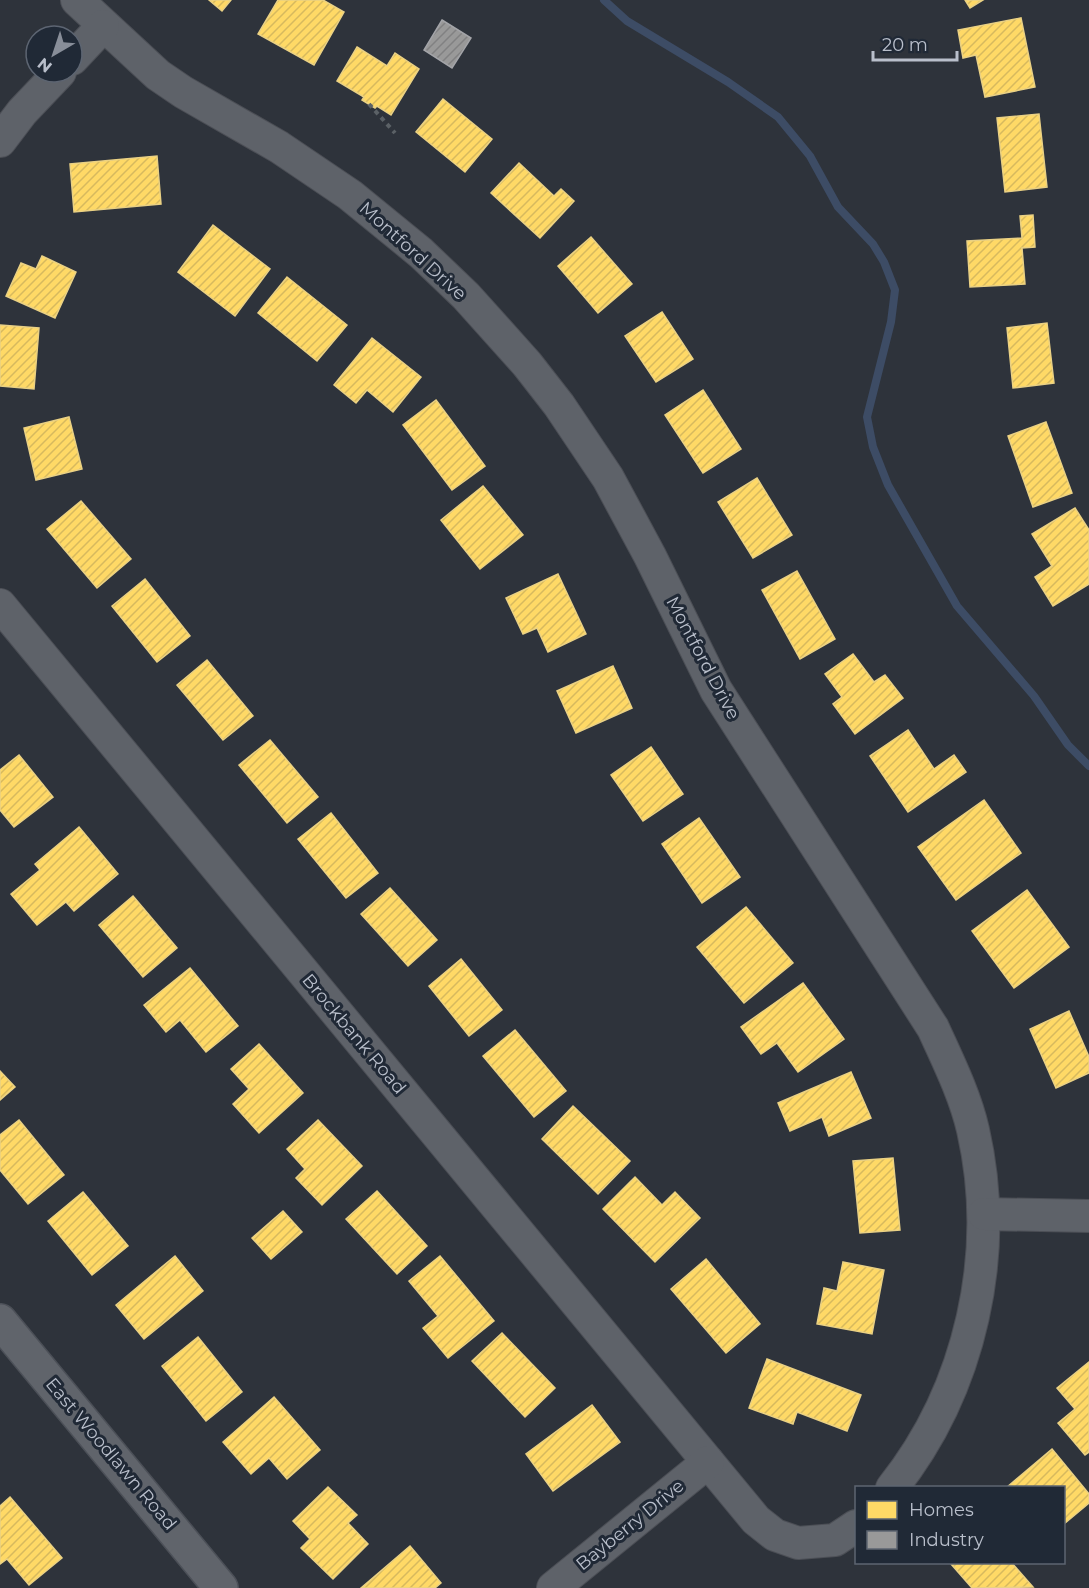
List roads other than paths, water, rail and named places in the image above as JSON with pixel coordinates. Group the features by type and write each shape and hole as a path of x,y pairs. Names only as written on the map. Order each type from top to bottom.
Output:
{"main road":[{"name":"East Woodlawn Road","path":"0,1321 221,1588"}],"street":[{"name":"Montford Drive","path":"77,0 158,75 183,92 279,147 341,189 421,253 527,364 559,405 608,478 650,556 716,690 933,1028 955,1076 972,1129 982,1183 984,1214 982,1266 975,1310 938,1418 894,1486"},
{"path":"84,47 104,26"},
{"path":"0,141 21,112 48,84"},
{"name":"Brockbank Road","path":"0,605 708,1462"},
{"path":"984,1214 1089,1216"},
{"path":"708,1462 756,1520 775,1535 798,1543 835,1540 855,1527"},
{"name":"Bayberry Drive","path":"553,1588 708,1462"}],"waterway":[{"path":"604,0 627,21 728,82 778,117 810,156 838,207 873,244 884,262 895,290 891,322 867,417 873,447 888,485 957,606 1034,696 1068,745 1089,766"}]}
